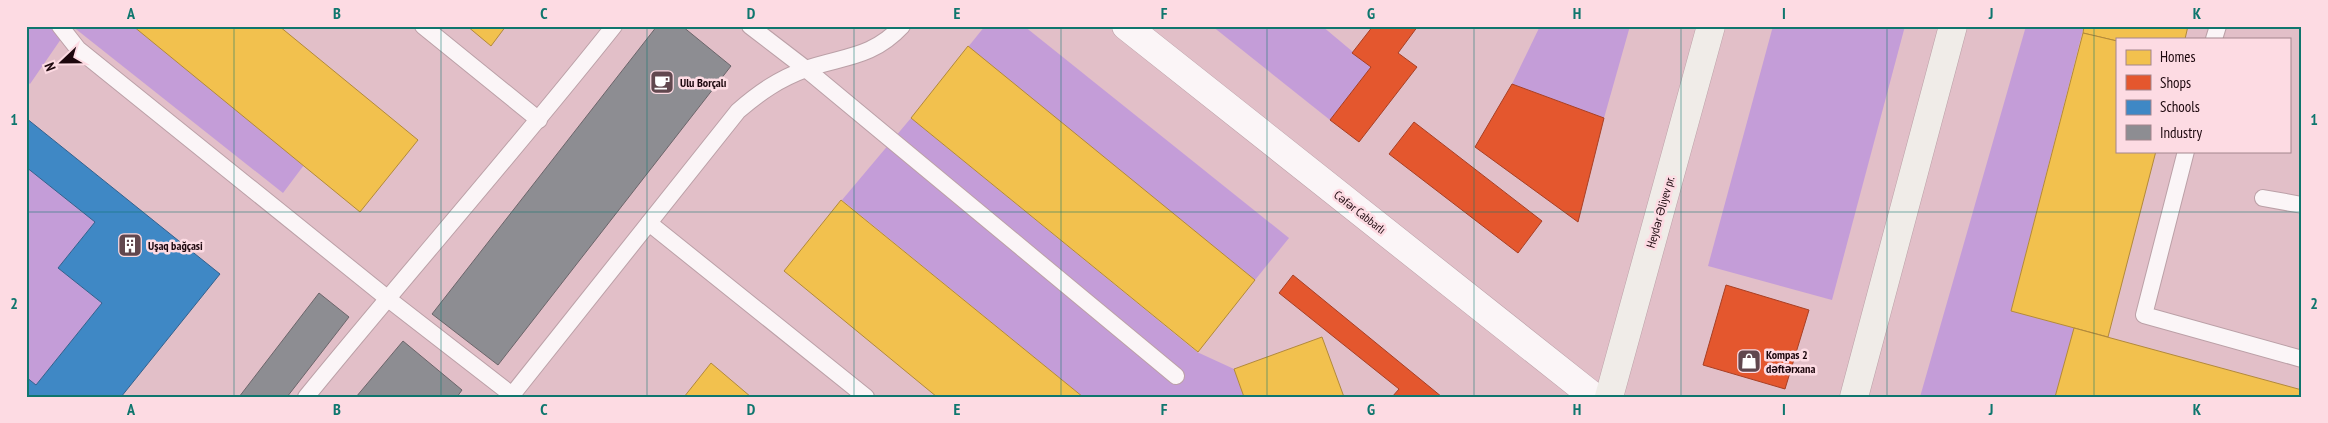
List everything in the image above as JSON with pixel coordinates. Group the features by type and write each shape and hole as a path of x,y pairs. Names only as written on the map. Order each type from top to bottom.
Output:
{"main road":[{"name":"Heydər Əliyev pr.","path":"1609,397 1711,26"},
{"path":"1854,397 1953,26"}],"street":[{"name":"Cəfər Cabbarlı","path":"1126,26 1594,397"}],"lane":[{"path":"60,26 78,49 387,298 512,396 738,111 767,86 806,69 855,57 889,40 902,26"},
{"path":"423,26 539,120"},
{"path":"306,397 387,298 539,120 614,26"},
{"path":"750,26 806,69 1176,376"},
{"path":"2214,38 2218,26"},
{"path":"2186,152 2144,316 2302,359"},
{"path":"2262,198 2302,205"},
{"path":"649,223 866,397"}],"shaded area":[{"path":"26,26 70,26 30,84 26,81"},
{"path":"72,26 133,26 304,165 283,193"},
{"path":"985,26 1024,26 1289,238 1255,280 968,47"},
{"path":"1212,26 1322,26 1371,67 1330,120"},
{"path":"1540,26 1630,26 1604,118 1512,84"},
{"path":"1773,26 1905,26 1832,300 1708,266"},
{"path":"2026,26 2084,26 2011,311 2074,328 2055,397 1920,397"},
{"path":"911,118 1197,352 1234,369 1244,397 1083,397 842,200"},
{"path":"26,167 95,222 58,268 102,303 36,385 26,377"}],"building: Homes":[{"path":"133,26 279,26 418,140 360,212"},
{"path":"467,26 506,26 491,46"},
{"path":"2084,26 2188,26 2185,38 2116,38 2116,41 2083,33"},
{"path":"2083,33 2116,41 2116,152 2156,152 2108,337 2011,311"},
{"path":"968,46 1255,280 1198,352 911,118"},
{"path":"841,200 1083,397 937,397 784,271"},
{"path":"2074,328 2302,390 2302,397 2055,397"},
{"path":"1322,337 1344,397 1244,397 1234,369"},
{"path":"711,363 751,397 684,397"}],"building: Shops":[{"path":"1373,26 1418,26 1398,53 1417,67 1359,142 1330,120 1371,67 1352,53"},
{"path":"1512,84 1604,118 1578,222 1475,147"},
{"path":"1414,122 1542,221 1518,253 1389,154"},
{"path":"1293,275 1442,397 1392,397 1399,389 1279,293"},
{"path":"1726,285 1809,310 1785,389 1703,365"}],"building: Schools":[{"name":"Uşaq bağçasi","path":"26,118 220,274 121,397 26,397 26,377 36,385 102,303 58,268 95,222 26,167"}],"building: Industry":[{"path":"657,26 682,26 731,66 498,365 432,314"},
{"path":"319,293 349,317 287,397 239,397"},
{"path":"403,341 462,390 457,397 356,397"}],"place":[{"name":"Ulu Borçalı","path":"662,82"},
{"name":"Uşaq bağçasi","path":"130,245"},
{"name":"Kompas 2 dəftərxana","path":"1749,361"}]}
